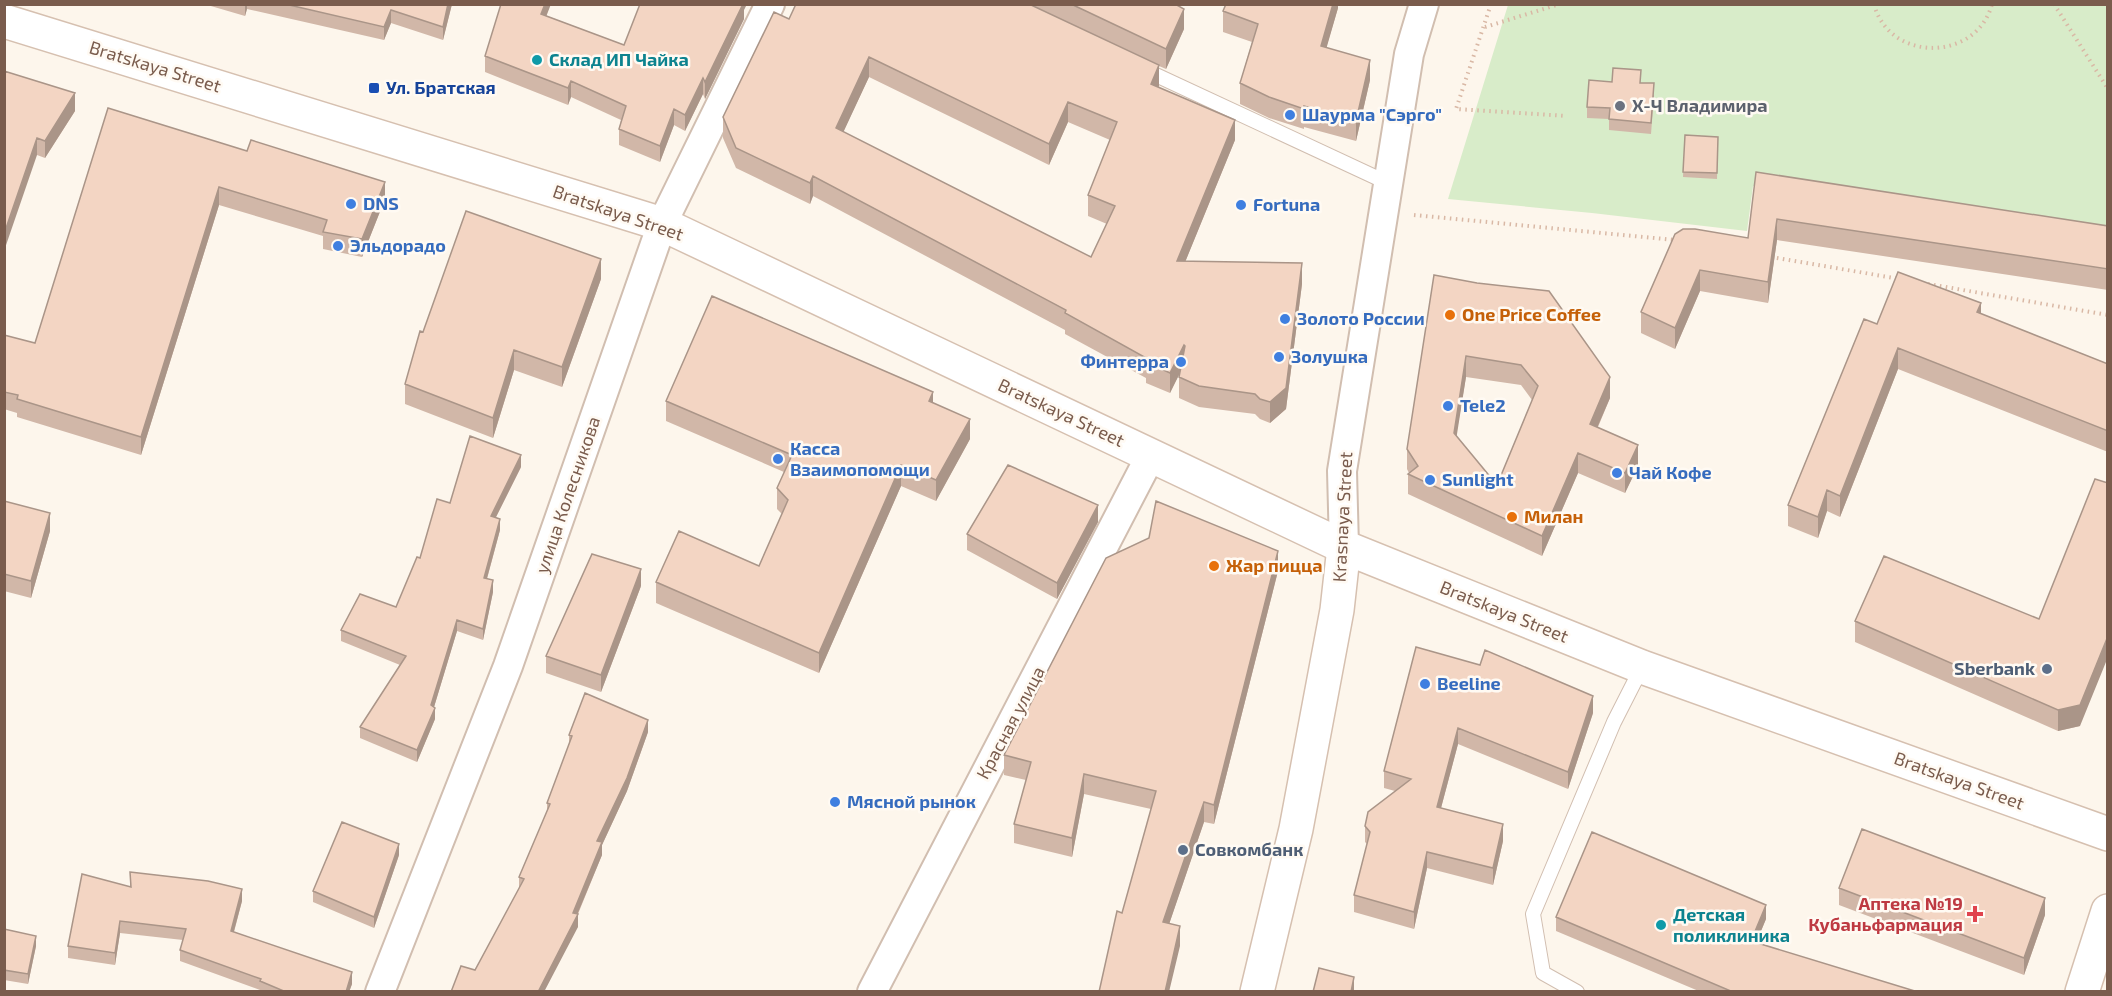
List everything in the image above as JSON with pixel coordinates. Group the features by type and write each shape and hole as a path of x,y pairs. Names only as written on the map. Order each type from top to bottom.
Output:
{"main road":[{"name":"Bratskaya Street","path":"4,21 662,224 1344,547 1642,667 2108,834"},
{"name":"Krasnaya Street","path":"1257,992 1296,829 1337,609 1344,547"},
{"path":"2082,992 2108,911"}],"street":[{"name":"улица Колесникова","path":"380,992 508,666 662,224 770,4"},
{"name":"Krasnaya Street","path":"1344,547 1342,471 1409,54 1424,4"},
{"name":"Красная улица","path":"872,992 1151,456"}],"lane":[{"path":"1129,63 1388,183"},
{"path":"1577,992 1542,973 1533,914 1614,722 1642,667"}],"path":[{"path":"1491,4 1455,109 1567,116"},
{"path":"1484,27 1560,4"},
{"path":"1874,4 1884,26 1898,39 1918,47 1939,49 1960,44 1977,31 1990,14 1992,4"},
{"path":"2054,4 2108,89"},
{"path":"1383,213 1684,242"},
{"path":"1766,256 1907,280"},
{"path":"1919,282 2108,315"}],"green space":[{"path":"1508,5 2107,5 2107,242 1753,186 1747,231 1448,199"}],"building":[{"path":"285,4 448,4 443,27 391,10 384,27"},
{"path":"501,4 545,4 541,14 624,45 640,4 743,4 705,82 703,78 685,115 674,109 660,146 619,129 626,106 571,81 568,88 485,56"},
{"path":"796,4 1029,4 1159,65 1151,84 1235,120 1177,261 1302,263 1286,388 1270,402 1260,399 1255,394 1199,386 1179,377 1184,345 1170,373 1146,362 1148,359 1065,313 1066,310 813,176 810,183 736,148 723,117 774,12 789,19","holes":["869,57 1049,144 1068,102 1117,122 1088,195 1115,206 1091,257 836,128"]},
{"path":"1071,4 1175,4 1184,9 1166,49"},
{"path":"1226,4 1333,4 1321,46 1370,60 1356,121 1304,106 1304,109 1269,97 1240,83 1258,24 1223,11"},
{"name":"Х-Ч Владимира","path":"1613,68 1641,70 1640,83 1654,83 1651,123 1609,119 1610,108 1587,107 1589,80 1612,82"},
{"path":"4,71 75,93 45,141 37,138 4,234"},
{"path":"108,108 247,151 251,140 385,182 362,239 323,232 327,220 219,187 141,437 17,399 18,395 4,392 4,335 35,343"},
{"path":"1685,135 1718,137 1717,173 1683,172"},
{"path":"1756,172 2108,226 2108,269 1777,219 1768,282 1700,270 1675,328 1641,312 1675,234 1683,229 1695,229 1748,238"},
{"path":"466,211 601,259 562,367 514,350 493,418 405,384 420,331 423,332"},
{"path":"1898,272 1981,303 1977,312 2108,364 2108,431 1898,348 1840,496 1827,490 1818,517 1788,505 1864,319 1877,324"},
{"path":"1434,275 1477,283 1549,291 1610,377 1590,424 1638,445 1625,473 1578,453 1542,536 1408,474 1418,466 1407,449","holes":["1466,356 1521,365 1538,386 1497,485 1454,433"]},
{"path":"712,296 933,392 929,401 970,419 936,480 901,465 819,653 656,582 679,531 759,566 788,500 777,488 792,455 666,401"},
{"path":"470,436 521,455 491,516 500,519 484,578 493,580 483,629 457,620 431,705 435,708 417,750 360,727 406,656 341,630 360,594 396,607 417,557 420,558 437,499 450,503"},
{"path":"1008,465 1098,505 1057,583 967,534"},
{"path":"2095,479 2108,483 2108,636 2080,705 2058,710 1855,621 1884,556 2039,619"},
{"path":"4,501 50,513 31,581 4,574"},
{"path":"1156,501 1278,551 1214,805 1204,802 1163,922 1180,926 1165,992 1099,992 1117,911 1122,913 1156,791 1084,774 1072,838 1014,824 1031,762 1004,755 1106,558 1149,538"},
{"path":"592,554 641,569 601,675 546,656"},
{"path":"1416,647 1480,665 1485,650 1593,696 1568,772 1458,728 1437,807 1503,824 1493,868 1427,852 1414,912 1354,895 1370,832 1365,826 1368,812 1411,779 1384,771"},
{"path":"585,693 648,720 627,778 597,841 602,842 573,913 578,914 538,992 451,992 461,966 475,970 524,879 519,877 550,804 547,803"},
{"path":"342,822 399,844 374,917 313,891"},
{"path":"1862,829 2045,898 2024,958 1839,888"},
{"name":"Детская поликлиника","path":"1592,832 1766,905 1751,941 1918,992 1733,992 1556,917"},
{"path":"130,872 208,881 242,889 231,931 352,972 346,992 286,992 260,981 261,979 180,950 186,929 120,921 115,953 68,946 82,874 131,887"},
{"path":"4,929 36,936 28,974 4,970"},
{"path":"1319,968 1354,977 1351,992 1313,992"}],"place":[{"name":"Склад ИП Чайка","path":"537,60"},
{"name":"Ул. Братская","path":"374,88"},
{"name":"Х-Ч Владимира","path":"1620,106"},
{"name":"Шаурма \"Сэрго\"","path":"1290,115"},
{"name":"DNS","path":"351,204"},
{"name":"Fortuna","path":"1241,205"},
{"name":"Эльдорадо","path":"338,246"},
{"name":"One Price Coffee","path":"1450,315"},
{"name":"Золото России","path":"1285,319"},
{"name":"Золушка","path":"1279,357"},
{"name":"Финтерра","path":"1181,362"},
{"name":"Tele2","path":"1448,406"},
{"name":"Касса Взаимопомощи","path":"778,459"},
{"name":"Чай Кофе","path":"1617,473"},
{"name":"Sunlight","path":"1430,480"},
{"name":"Милан","path":"1512,517"},
{"name":"Жар пицца","path":"1214,566"},
{"name":"Sberbank","path":"2047,669"},
{"name":"Beeline","path":"1425,684"},
{"name":"Мясной рынок","path":"835,802"},
{"name":"Совкомбанк","path":"1183,850"},
{"name":"Аптека №19 Кубаньфармация","path":"1975,914"},
{"name":"Детская поликлиника","path":"1661,925"}]}
